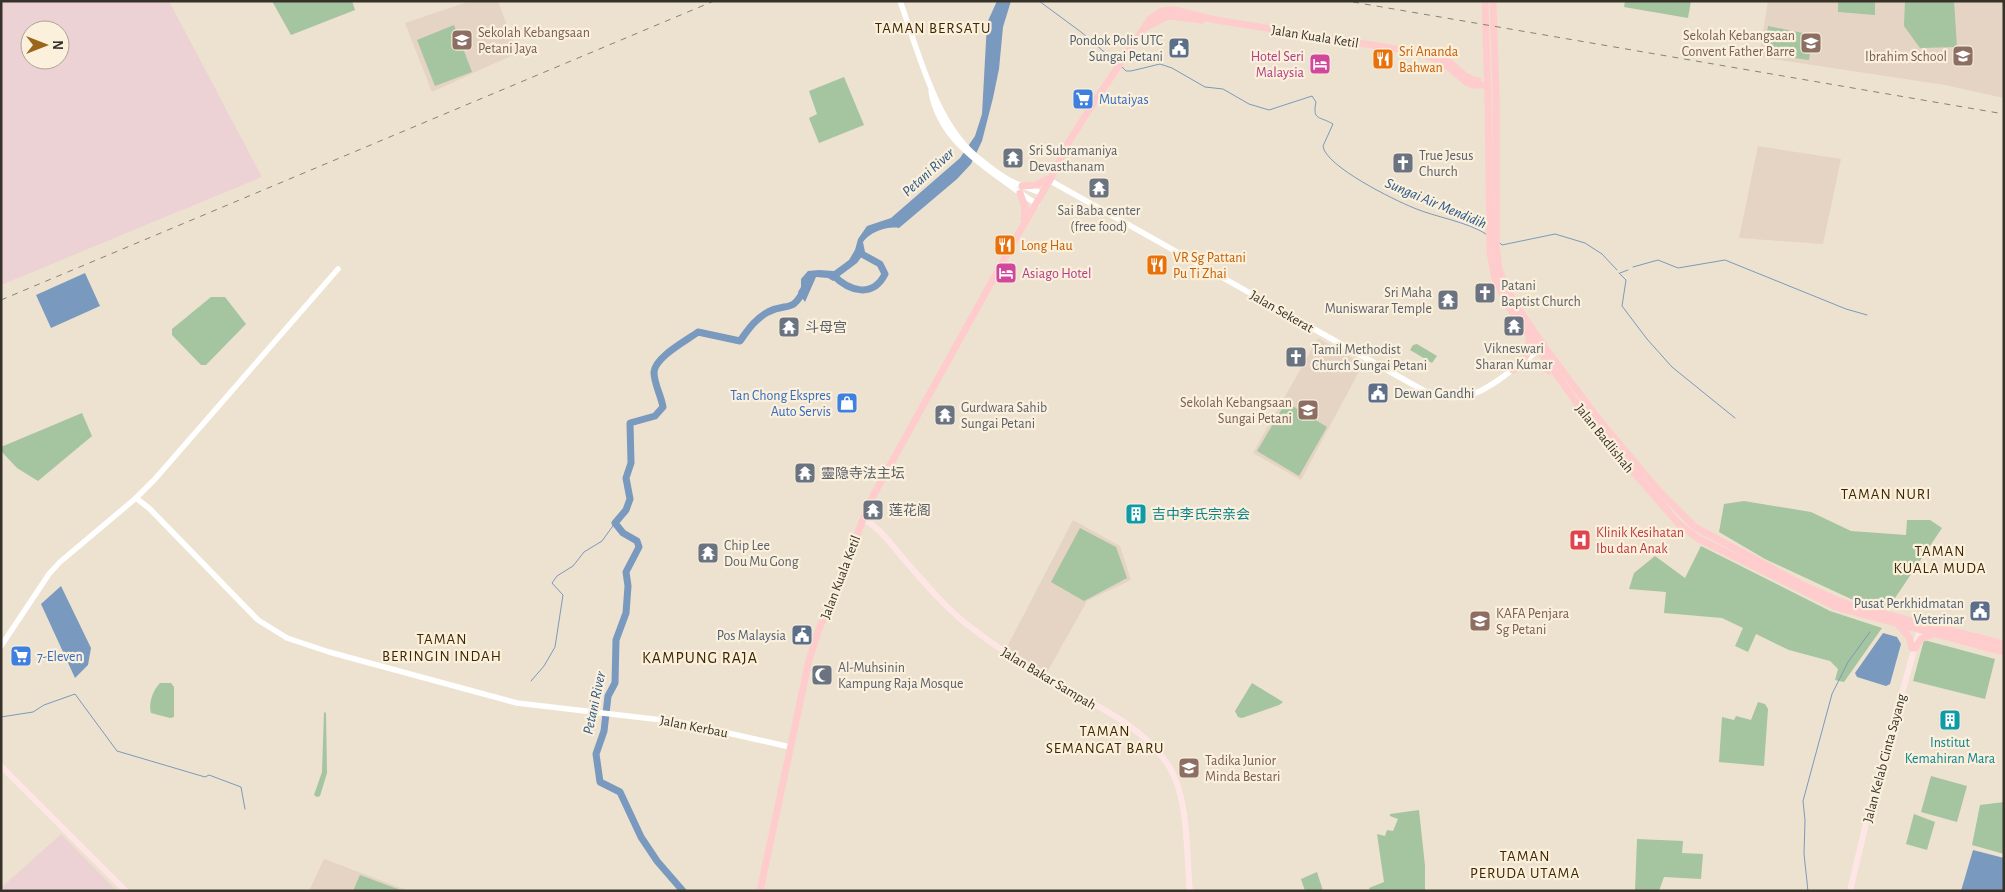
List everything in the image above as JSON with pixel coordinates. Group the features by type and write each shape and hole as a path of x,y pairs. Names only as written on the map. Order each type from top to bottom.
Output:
{"main road":[{"name":"Jalan Badlishah","path":"1489,4 1496,125 1493,232 1489,240 1491,265 1501,294 1529,338 1541,348 1659,491 1686,520 1715,539 1844,610 1896,624 2004,644"},
{"name":"Jalan Kuala Ketil","path":"760,891 790,747 815,641 849,558 862,518 878,485 1067,146 1124,56 1145,28 1168,16 1216,20 1431,53 1444,56 1482,90 1488,99"},
{"name":"Jalan Badlishah","path":"1491,34 1487,62 1488,99 1493,232 1499,269 1506,286 1562,384 1593,426 1685,530 1710,545 1804,589 1856,608 1918,627 1933,634 2004,652"},
{"path":"1488,83 1492,77 1491,34"},
{"path":"1473,82 1482,74 1487,62"},
{"path":"1473,82 1488,83"},
{"path":"1488,83 1492,92 1493,117 1496,125"},
{"path":"1024,218 1023,192 1048,180"},
{"name":"Jalan Kuala Ketil","path":"1017,236 1024,218 1035,203"},
{"path":"1521,364 1528,350 1529,338"},
{"path":"1513,370 1536,364 1546,369 1562,384"},
{"name":"Jalan Bakar Sampah","path":"862,518 874,526 931,590 970,626 1019,661 1122,722 1155,749 1171,769 1180,792 1190,891"},
{"path":"1896,624 1907,634 1913,648 1921,638 1933,634"},
{"name":"Jalan Kelab Cinta Sayang","path":"1846,891 1918,627"},
{"path":"1,766 126,891"},
{"name":"Jalan Kelab Cinta Sayang","path":"1850,891 1859,848"}],"street":[{"path":"900,1 930,84 932,101 949,135 1035,203"},
{"name":"Jalan Sekerat","path":"1048,180 1428,393 1447,397 1474,395 1490,388 1541,348"},
{"path":"1023,192 1030,188"},
{"path":"1023,192 1030,194 1030,188"},
{"path":"1030,188 1040,193"},
{"path":"1,646 49,574 60,562 136,498 338,269"},
{"name":"Jalan Kerbau","path":"136,498 150,509 258,620 288,638 329,652 517,703 679,722 790,747"}],"shaded area":[{"path":"1,1 169,1 262,177 1,285"},
{"name":"Sekolah Kebangsaan Petani Jaya","path":"470,1 498,1 517,53 432,92 405,23"},
{"path":"1768,1 2004,1 2004,98 1945,85 1759,57"},
{"path":"1758,146 1841,159 1823,244 1739,238"},
{"name":"Sekolah Kebangsaan Sungai Petani","path":"1318,338 1363,364 1301,480 1253,453"},
{"path":"1073,520 1120,546 1131,580 1087,601 1046,674 1007,647"},
{"path":"61,834 117,891 6,891 2,887"},
{"path":"324,859 409,891 309,891"}],"green space":[{"path":"272,1 352,1 355,10 291,35"},
{"path":"1625,1 1691,1 1688,18 1624,7"},
{"path":"1838,1 1875,1 1875,15 1838,12"},
{"path":"1905,1 1954,1 1957,47 1920,48 1904,26"},
{"path":"454,25 472,72 435,86 417,40"},
{"path":"1768,26 1803,33 1812,40 1809,60 1765,54"},
{"path":"844,77 864,125 819,143 809,118 817,114 809,91"},
{"path":"211,297 225,297 246,324 206,365 201,365 172,335 172,329"},
{"path":"1417,344 1437,356 1432,363 1410,350 1413,345"},
{"path":"1286,402 1327,427 1299,476 1257,451"},
{"path":"82,413 92,436 38,481 17,468 1,451 1,447"},
{"path":"1744,501 1811,512 1851,531 1906,535 1907,520 1930,520 1942,528 1887,610 1851,599 1765,559 1719,532 1724,504"},
{"path":"1080,528 1116,547 1127,578 1084,601 1051,582"},
{"path":"1701,546 1830,611 1882,628 1844,682 1835,680 1838,669 1830,661 1789,650 1756,634 1748,652 1735,646 1743,628 1722,618 1664,613 1666,592 1629,589 1634,573 1655,556 1685,578"},
{"path":"1924,640 1995,659 1985,699 1913,681"},
{"path":"160,683 171,683 174,687 174,717 170,718 151,713 152,697"},
{"path":"1252,683 1283,702 1242,718 1238,717 1235,711"},
{"path":"1758,702 1765,704 1768,709 1764,766 1719,762 1722,717 1734,720 1736,716 1751,720"},
{"path":"324,712 326,713 327,773 320,796 317,797 314,795 322,772"},
{"path":"1931,776 1967,786 1957,822 1921,812"},
{"path":"2004,802 2004,854 1972,845 1980,805"},
{"path":"1419,810 1425,866 1425,891 1371,891 1369,888 1384,882 1377,834 1385,836 1387,830 1393,831 1398,819 1390,816 1390,814"},
{"path":"1914,814 1935,822 1927,850 1906,844"},
{"path":"1637,839 1683,841 1682,853 1703,854 1701,879 1664,877 1659,891 1635,891"},
{"path":"1317,872 1323,891 1305,891 1301,879"},
{"path":"360,875 403,891 353,891"}],"water":[{"name":"Petani River","path":"997,1 1011,1 1003,27 999,69 993,98 982,141 971,164 957,179 899,228 879,230 866,238 863,242 865,252 857,263 833,281 828,278 816,277 805,302 798,292 801,287 801,279 808,271 834,271 849,260 855,250 858,239 867,226 891,218 960,158 975,136 982,114 987,23"},
{"path":"85,273 100,306 51,328 36,295"},
{"path":"61,586 91,648 88,665 75,678 41,604"},
{"path":"1883,633 1897,637 1901,644 1890,684 1886,686 1857,677 1855,673"},
{"path":"1973,850 2004,858 2004,891 1961,891"}],"waterway":[{"name":"Sungai Air Mendidih","path":"1039,1 1081,32 1117,63"},
{"name":"Sungai Air Mendidih","path":"1122,67 1126,71 1131,71 1160,64 1172,68 1205,87 1223,89 1249,104 1269,110 1312,96 1316,102 1316,115 1333,124 1323,146 1335,163 1362,182 1404,204 1470,226 1486,234"},
{"name":"Sungai Air Mendidih","path":"1500,243 1502,245 1555,234 1585,243 1602,254 1617,270"},
{"name":"Petani River","path":"833,275 847,285 861,290 874,287 880,282 885,274 880,264 858,252"},
{"path":"1633,267 1658,260 1678,268 1725,260 1846,309 1867,315"},
{"path":"1620,273 1628,270"},
{"path":"1619,273 1626,280 1622,306 1647,339 1672,367 1735,418"},
{"name":"Petani River","path":"683,891 657,861 641,837 620,792 600,782 596,754 604,731 608,696 615,683 616,640 626,613 628,586 626,572 639,547 637,541 623,533 615,523 626,510 630,499 626,478 631,463 630,423 655,416 663,407 654,372 656,366 665,355 698,332 740,341 759,318 775,309 793,304 805,288"},
{"path":"531,681 544,666 555,647 563,595 552,583 557,576 573,566 584,552 602,541 615,523"},
{"path":"1808,891 1804,854 1805,820 1803,801 1832,694 1848,662 1870,632"},
{"path":"1,717 33,712 44,705 75,694 117,751 205,777 209,775 241,787 245,809"}],"railway":[{"path":"1,300 714,1"},
{"path":"1353,2 2004,114"}],"place":[{"name":"Sekolah Kebangsaan Petani Jaya","path":"462,40"},
{"name":"Sekolah Kebangsaan Convent Father Barre","path":"1811,43"},
{"name":"Pondok Polis UTC Sungai Petani","path":"1179,48"},
{"name":"Ibrahim School","path":"1963,56"},
{"name":"Sri Ananda Bahwan","path":"1383,59"},
{"name":"Hotel Seri Malaysia","path":"1320,64"},
{"name":"Mutaiyas","path":"1083,99"},
{"name":"Sri Subramaniya Devasthanam","path":"1013,158"},
{"name":"True Jesus Church","path":"1403,163"},
{"name":"Sai Baba center (free food)","path":"1099,188"},
{"name":"Long Hau","path":"1005,245"},
{"name":"VR Sg Pattani Pu Ti Zhai","path":"1157,265"},
{"name":"Asiago Hotel","path":"1006,273"},
{"name":"Patani Baptist Church","path":"1485,293"},
{"name":"Sri Maha Muniswarar Temple","path":"1448,300"},
{"name":"Vikneswari Sharan Kumar","path":"1514,326"},
{"name":"斗母宫","path":"789,327"},
{"name":"Tamil Methodist Church Sungai Petani","path":"1296,357"},
{"name":"Dewan Gandhi","path":"1378,393"},
{"name":"Tan Chong Ekspres Auto Servis","path":"847,403"},
{"name":"Sekolah Kebangsaan Sungai Petani","path":"1308,410"},
{"name":"Gurdwara Sahib Sungai Petani","path":"945,415"},
{"name":"靈隐寺法主坛","path":"805,473"},
{"name":"莲花阁","path":"873,510"},
{"name":"吉中李氏宗亲会","path":"1136,514"},
{"name":"Klinik Kesihatan Ibu dan Anak","path":"1580,540"},
{"name":"Chip Lee Dou Mu Gong","path":"708,553"},
{"name":"Pusat Perkhidmatan Veterinar","path":"1980,611"},
{"name":"KAFA Penjara Sg Petani","path":"1480,621"},
{"name":"Pos Malaysia","path":"802,635"},
{"name":"7-Eleven","path":"21,656"},
{"name":"Al-Muhsinin Kampung Raja Mosque","path":"822,675"},
{"name":"Institut Kemahiran Mara","path":"1950,720"},
{"name":"Tadika Junior Minda Bestari","path":"1189,768"}],"district":[{"name":"TAMAN BERSATU","path":"933,28"},
{"name":"TAMAN NURI","path":"1886,494"},
{"name":"TAMAN KUALA MUDA","path":"1940,560"},
{"name":"TAMAN BERINGIN INDAH","path":"442,648"},
{"name":"KAMPUNG RAJA","path":"700,657"},
{"name":"TAMAN SEMANGAT BARU","path":"1105,740"},
{"name":"TAMAN PERUDA UTAMA","path":"1525,864"}]}
